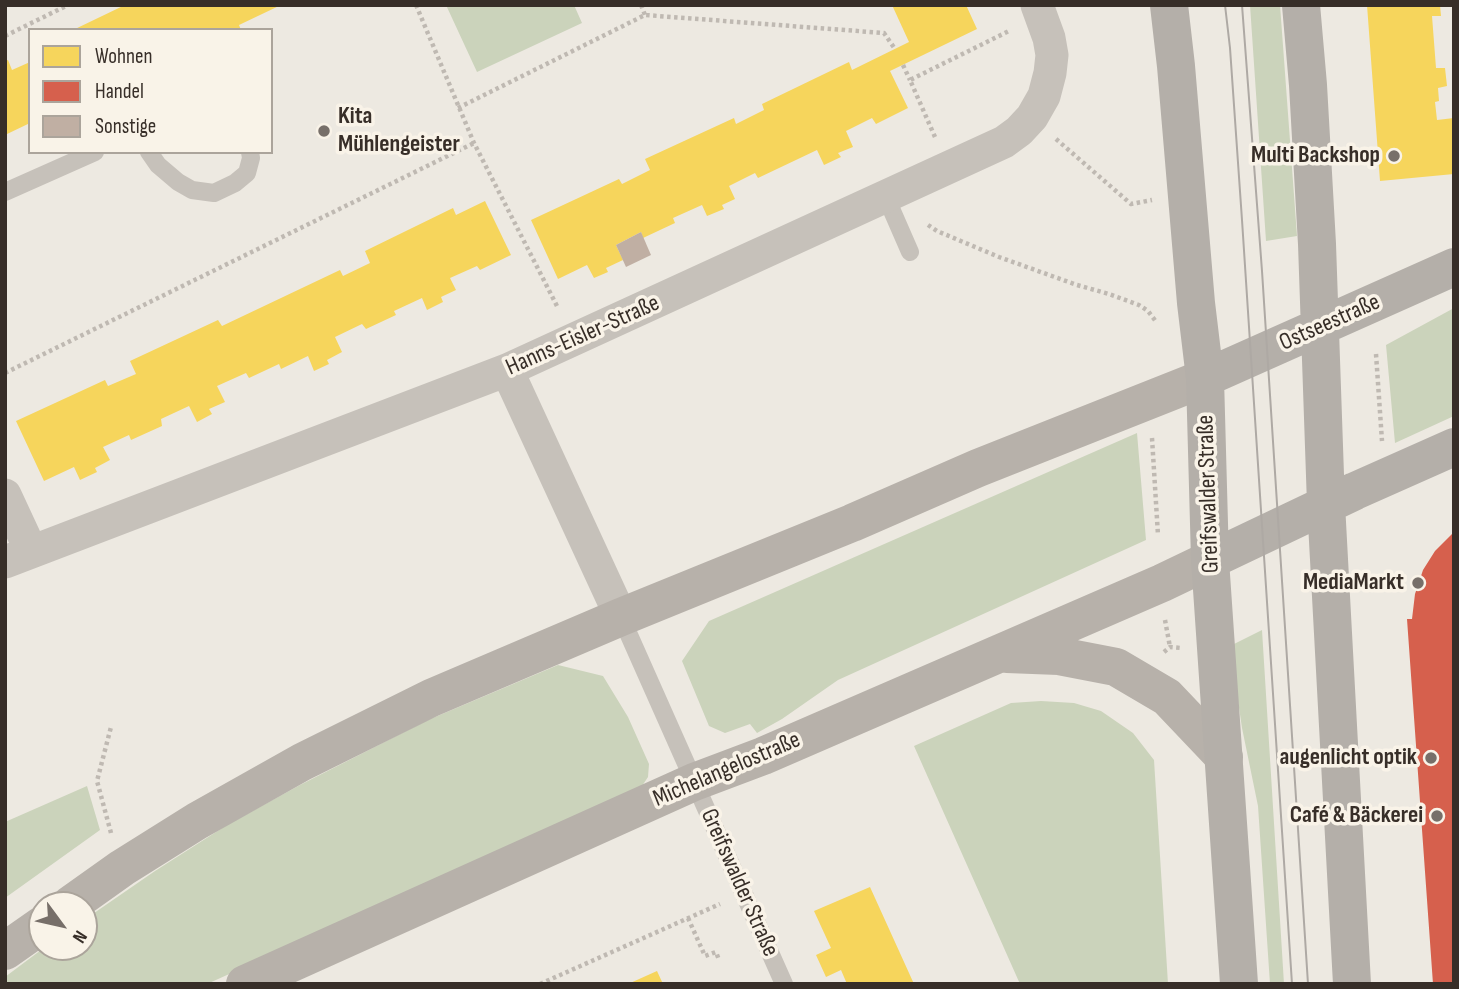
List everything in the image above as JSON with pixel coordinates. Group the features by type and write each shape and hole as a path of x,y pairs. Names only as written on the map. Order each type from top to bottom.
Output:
{"main road":[{"name":"Greifswalder Straße","path":"1169,5 1196,303 1206,378 1210,560 1239,984"},
{"path":"1301,5 1318,244 1326,504 1352,984"},
{"name":"Ostseestraße","path":"1206,378 1454,267"},
{"path":"90,891 197,821 302,762 431,698 978,468 1206,378"},
{"path":"1210,560 1454,447"},
{"name":"Michelangelostraße","path":"246,984 694,782 763,756 1210,560"},
{"path":"998,653 1059,656 1116,667 1167,696 1224,757"},
{"path":"5,951 28,935"}],"street":[{"name":"Hanns-Eisler-Straße","path":"18,557 507,370 1004,142 1020,131 1044,96 1052,55 1039,10"},
{"path":"507,370 621,617"},
{"path":"5,495 18,557"}],"lane":[{"path":"5,192 90,154"},
{"path":"151,154 178,182 192,190 214,193 235,183 247,173 250,154"},
{"path":"886,197 910,252"},
{"name":"Greifswalder Straße","path":"621,617 784,984"}],"path":[{"path":"5,36 68,5"},
{"path":"416,5 474,143 561,315"},
{"path":"641,5 645,15"},
{"path":"910,80 1039,10"},
{"path":"458,108 645,15 884,33 895,48"},
{"path":"903,65 950,168"},
{"path":"1032,117 1131,204 1186,192"},
{"path":"5,373 474,143"},
{"path":"886,197 937,231 999,257 1139,304 1157,323"},
{"path":"1376,354 1382,446"},
{"path":"1152,432 1158,535"},
{"path":"1164,616 1170,647"},
{"path":"111,727 97,781 111,834"},
{"path":"540,984 743,894"},
{"path":"688,918 705,956 716,952 719,960"}],"green space":[{"path":"446,5 574,5 582,23 477,72"},
{"path":"1250,5 1280,5 1297,236 1266,241"},
{"path":"1454,308 1454,416 1395,443 1386,345"},
{"path":"1137,433 1146,540 838,680 757,733 750,724 725,733 709,726 682,661 709,621"},
{"path":"1262,630 1284,984 1270,984 1258,806 1237,694 1234,644"},
{"path":"558,665 603,676 628,717 649,764 648,777 634,792 207,984 5,984 5,977 28,960 98,961 98,910 227,825 428,720"},
{"path":"1011,703 1074,703 1101,711 1133,733 1154,760 1168,984 1020,984 914,746"},
{"path":"87,786 100,830 5,898 5,822"}],"building: Wohnen":[{"path":"125,5 281,5 239,25 240,28 77,28"},
{"path":"892,5 966,5 977,29 890,71 908,108 876,124 872,118 846,131 853,147 838,153 841,157 824,165 817,150 758,178 755,173 729,186 735,199 722,205 724,209 707,216 702,205 673,218 675,223 643,238 641,232 616,245 623,260 606,268 608,272 594,278 587,265 558,279 531,220 619,179 622,184 650,170 645,159 734,118 736,124 764,110 762,104 849,62 852,70 909,42"},
{"path":"1367,5 1440,5 1441,16 1432,16 1436,68 1445,68 1447,86 1438,88 1439,101 1435,102 1437,120 1454,118 1454,174 1380,181"},
{"path":"8,60 12,70 28,63 28,124 5,135 5,61"},
{"path":"485,201 511,255 480,270 477,266 450,278 456,290 441,297 443,302 427,310 422,298 394,311 396,315 366,329 362,324 335,337 342,352 327,360 329,364 314,371 308,356 281,369 279,364 249,378 246,373 217,386 225,402 209,409 212,414 197,422 189,406 161,419 162,426 131,440 129,435 103,447 110,460 95,468 97,472 80,480 74,467 44,481 16,421 105,380 108,386 136,374 130,361 218,320 222,326 340,270 343,276 370,263 365,251 453,208 456,215"},
{"path":"870,887 914,984 847,984 841,970 826,977 816,955 831,948 814,911"},
{"path":"657,971 663,984 628,984"}],"building: Handel":[{"path":"1454,532 1454,984 1433,984 1407,619 1412,619 1415,594 1423,570 1435,551"}],"building: Sonstige":[{"path":"641,232 651,255 626,267 616,245"}],"tram line":[{"path":"1225,5 1242,220 1292,984"},
{"path":"1242,5 1308,984"}],"place":[{"name":"Kita Mühlengeister","path":"324,131"},
{"name":"Multi Backshop","path":"1394,156"},
{"name":"MediaMarkt","path":"1418,583"},
{"name":"augenlicht optik","path":"1431,758"},
{"name":"Café & Bäckerei","path":"1437,816"}]}
